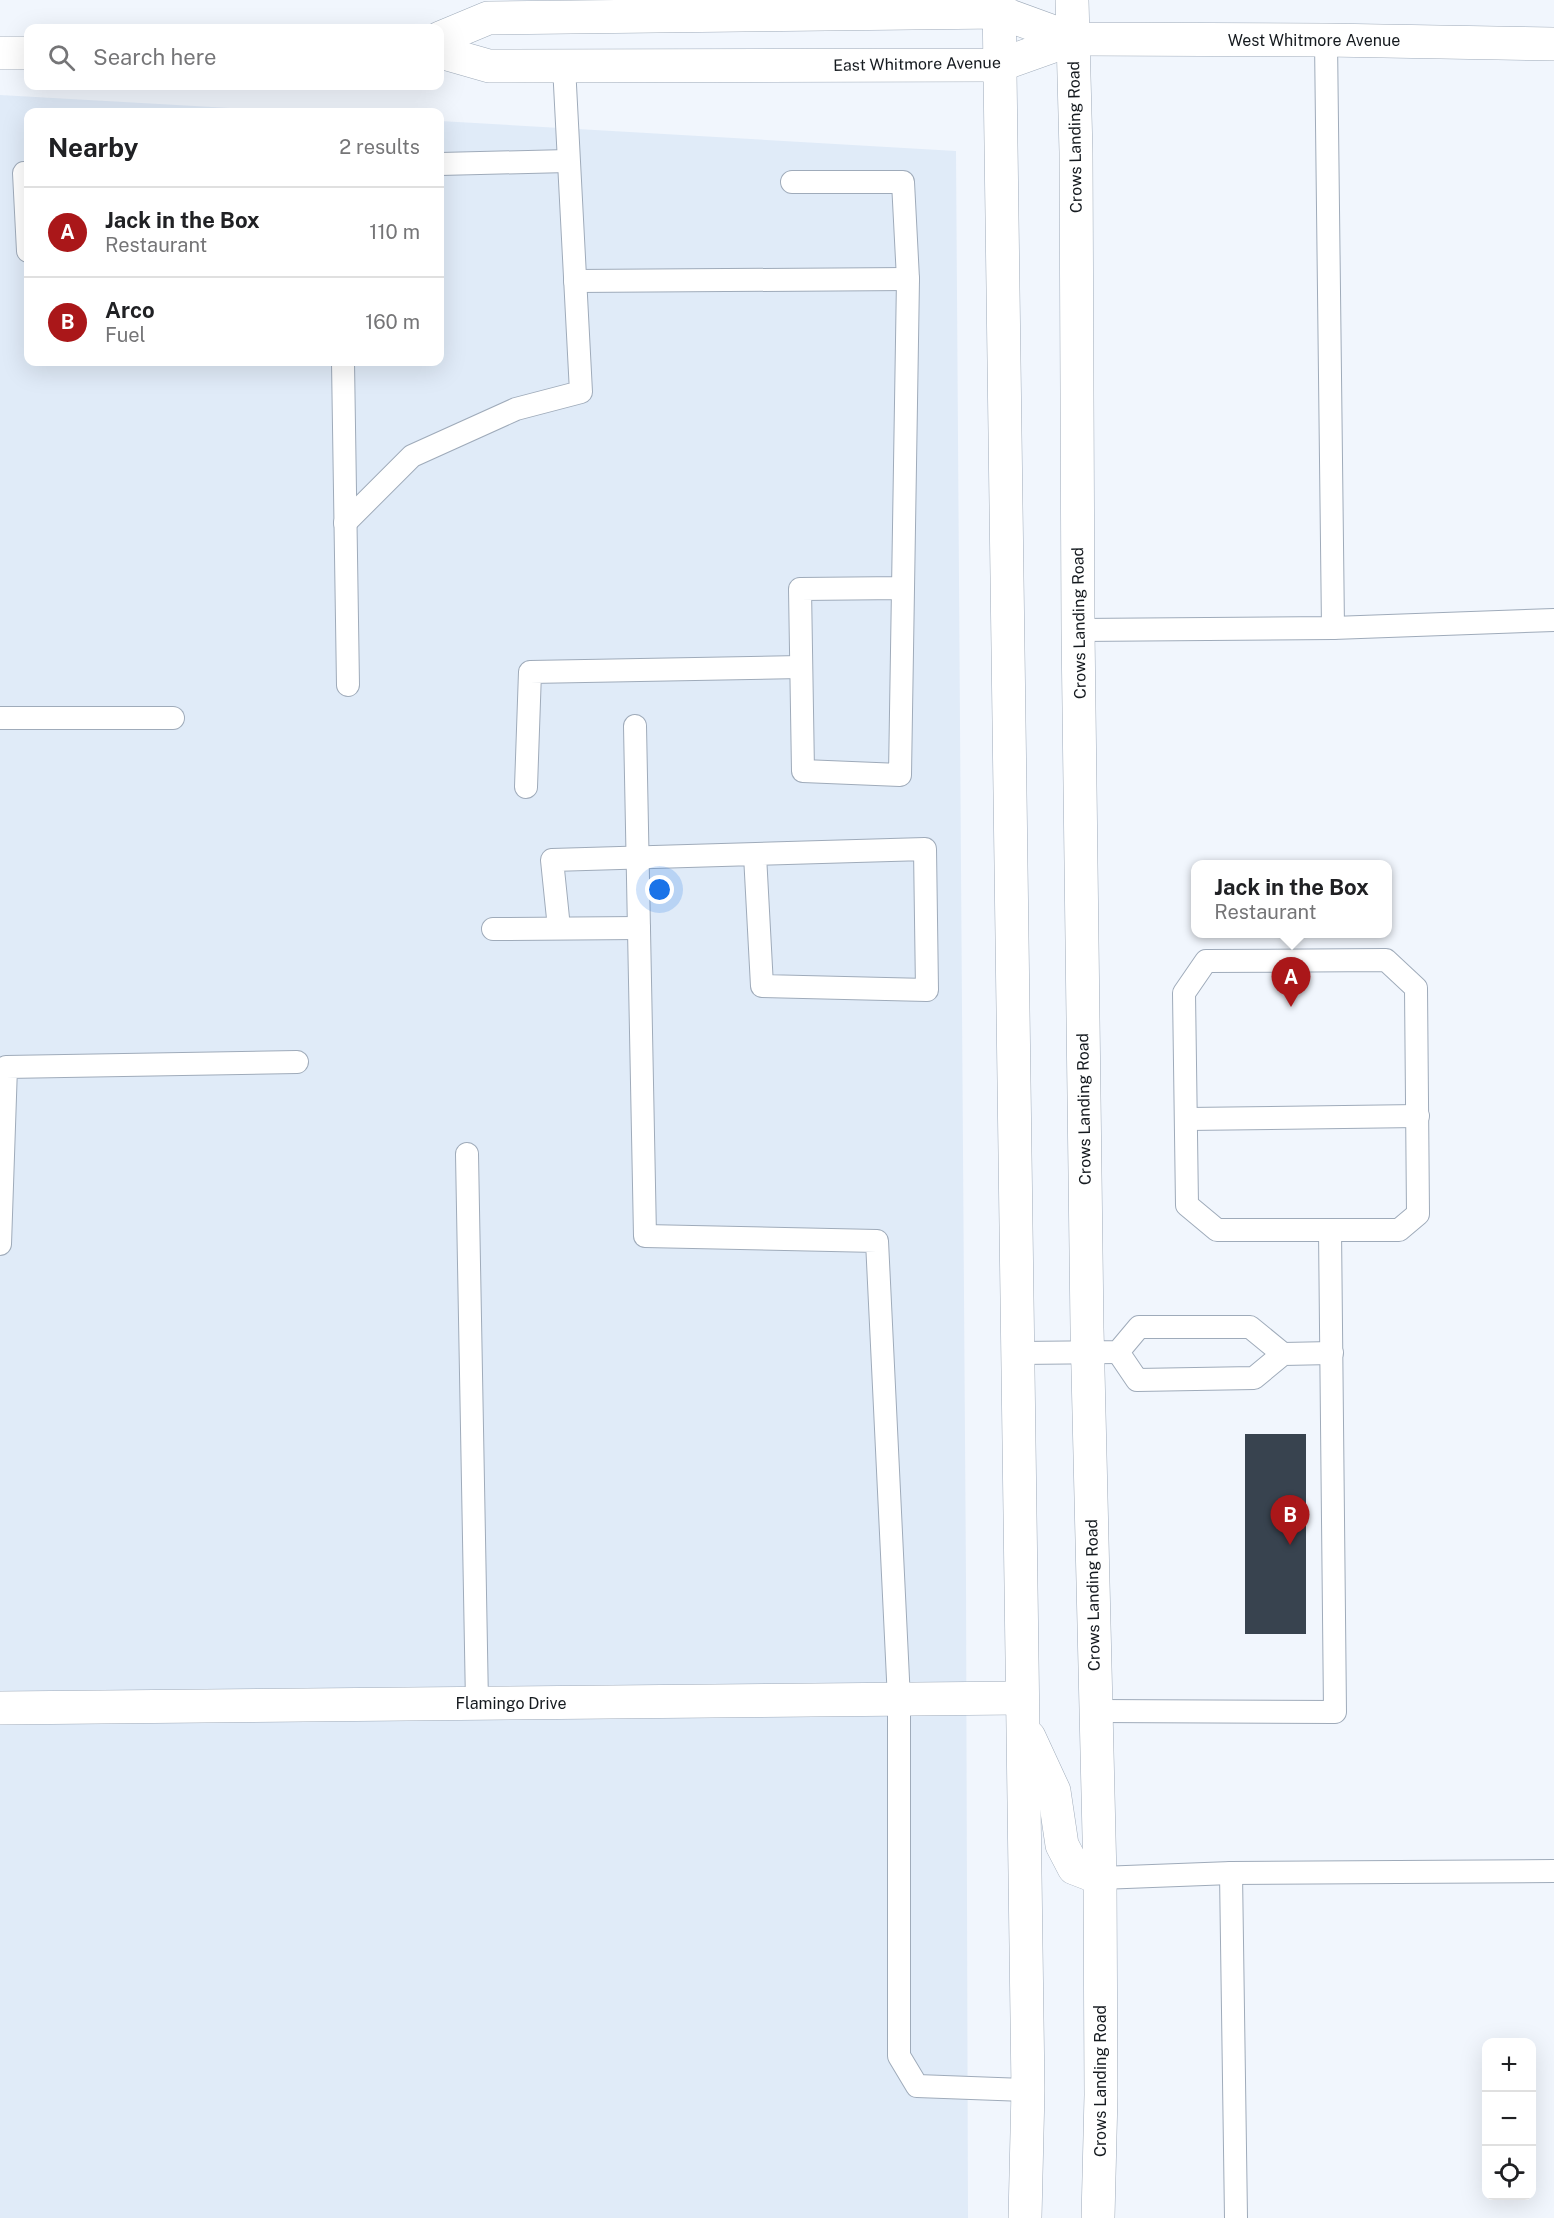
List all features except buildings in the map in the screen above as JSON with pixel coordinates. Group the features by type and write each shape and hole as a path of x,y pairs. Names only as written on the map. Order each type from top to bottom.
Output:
{"main road":[{"name":"Crows Landing Road","path":"1072,0 1078,630 1102,1352 1096,1711 1100,1878 1101,2095 1098,2218"},
{"path":"444,36 488,18 999,6 1073,39"},
{"path":"999,6 1028,2090 1025,2218"},
{"name":"West Whitmore Avenue","path":"1073,39 1554,44"},
{"name":"East Whitmore Avenue","path":"444,53 489,66 1000,65 1073,39"},
{"path":"0,53 24,52"},
{"name":"Flamingo Drive","path":"0,1708 899,1700 1023,1711"},
{"path":"1023,1711 1054,1791 1062,1845 1074,1868 1100,1878"}],"lane":[{"path":"1326,40 1333,628"},
{"path":"345,523 412,456 516,409 581,392 564,66"},
{"path":"444,164 568,161"},
{"path":"792,182 903,182 908,279 900,775 802,771 800,589 903,588"},
{"path":"575,281 908,279"},
{"path":"343,366 348,685"},
{"path":"1078,630 1333,628 1554,620"},
{"path":"526,787 530,672 801,667"},
{"path":"0,718 173,718"},
{"path":"635,726 645,1236 878,1241 899,1700 899,2056 917,2086 1028,2090"},
{"path":"559,928 552,860 926,849 927,990 762,986 755,855"},
{"path":"494,929 639,928"},
{"path":"1386,960 1416,988 1418,1116 1418,1214 1399,1230 1217,1230 1187,1205 1184,993 1206,961 1386,960"},
{"path":"0,1244 6,1067 297,1062"},
{"path":"1187,1119 1418,1116"},
{"path":"467,1154 477,1703"},
{"path":"1096,1711 1335,1712 1330,1230"},
{"path":"1018,1353 1102,1352 1139,1327 1250,1326 1283,1354"},
{"path":"1102,1352 1137,1380 1254,1378 1283,1354 1332,1353"},
{"path":"1100,1878 1231,1874 1554,1871"},
{"path":"1231,1874 1236,2218"}],"shaded area":[{"path":"0,95 230,108 24,108 24,366 444,366 444,121 956,151 968,2218 0,2218"}],"place":[{"name":"Jack in the Box","path":"1291,1007"},
{"name":"Arco","path":"1290,1545"}]}
